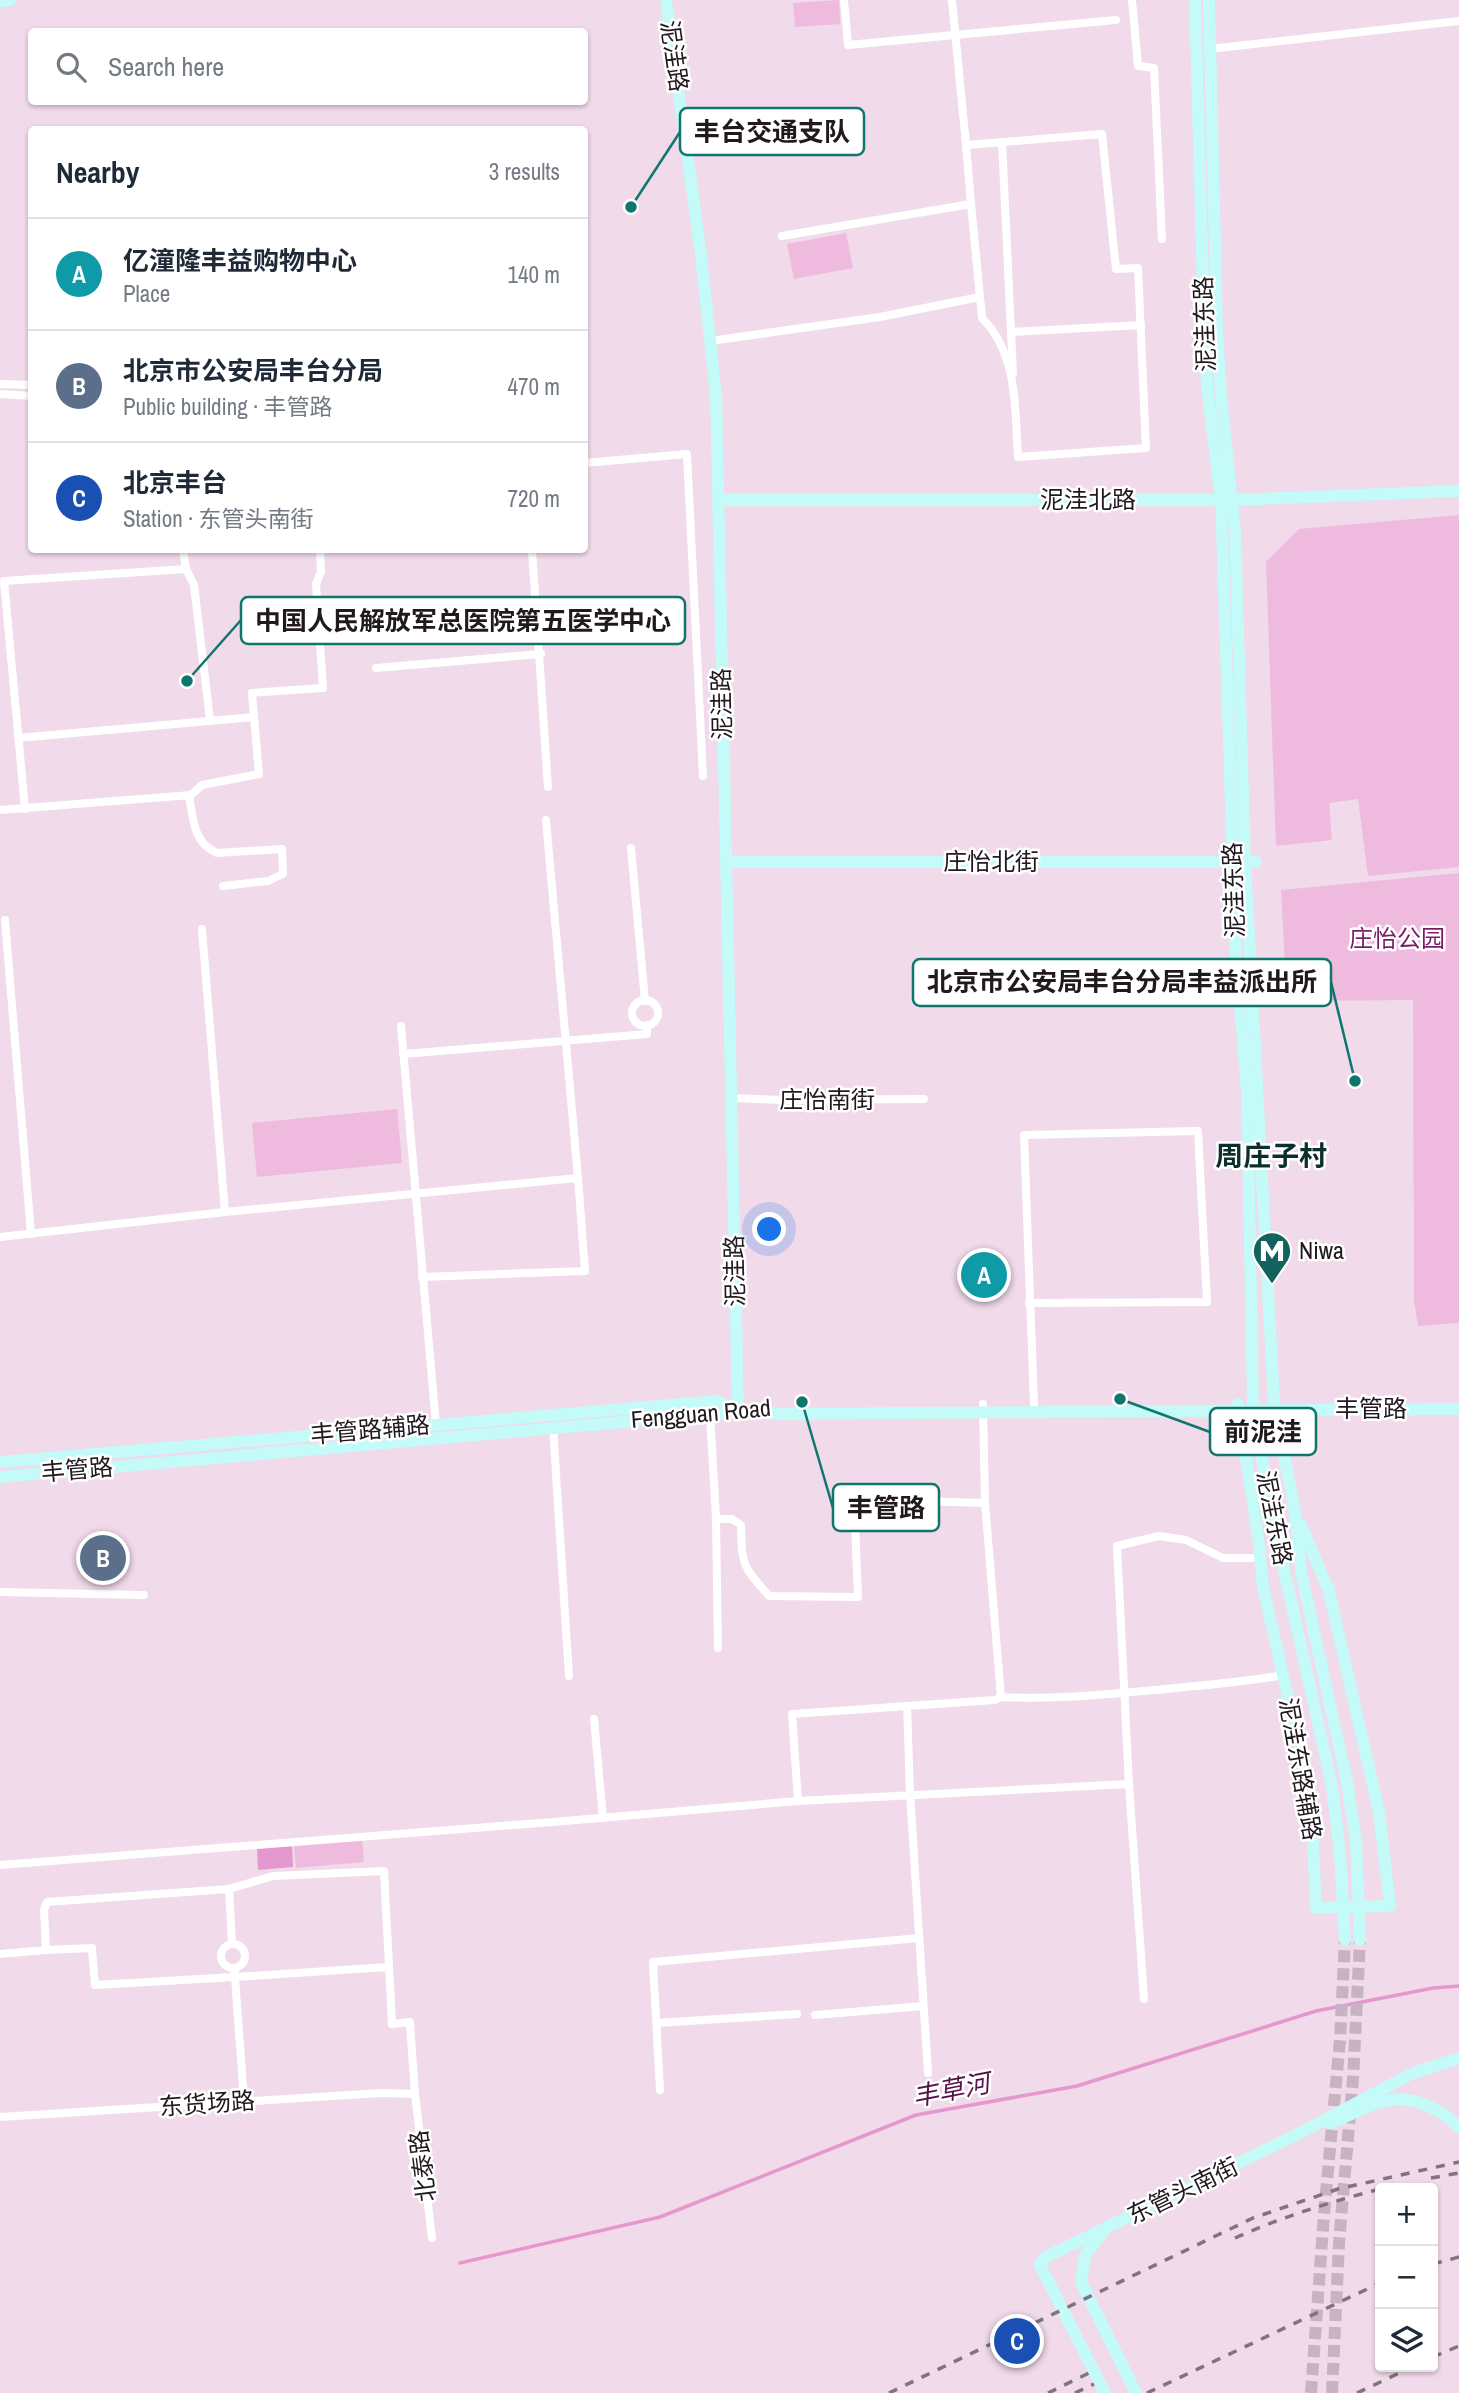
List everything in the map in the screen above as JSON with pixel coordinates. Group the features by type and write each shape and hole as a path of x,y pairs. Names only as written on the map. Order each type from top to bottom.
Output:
{"main road":[{"path":"0,1 10,0"},
{"name":"泥洼路","path":"666,0 701,255 716,396 738,1412"},
{"name":"泥洼东路","path":"1195,0 1207,386 1227,500"},
{"name":"泥洼东路","path":"1209,0 1221,397 1274,1407 1295,1512 1302,1577 1347,1782 1356,1840 1360,1940"},
{"name":"泥洼北路","path":"718,500 1227,500 1459,491"},
{"name":"庄怡北街","path":"726,862 1244,862"},
{"name":"泥洼东路","path":"1244,862 1236,956 1247,1091 1254,1407 1271,1511 1332,1786 1340,1853 1345,1940"},
{"path":"1274,1407 1459,1400"},
{"name":"丰管路辅路","path":"0,1462 718,1401 738,1412"},
{"path":"983,1408 1034,1404 1238,1407"},
{"name":"泥洼东路辅路","path":"1238,1407 1262,1579 1305,1772 1312,1820 1316,1908 1390,1906 1379,1812 1329,1591 1295,1512"},
{"name":"丰管路","path":"738,1412 756,1414 983,1408 1459,1409"},
{"path":"556,1427 584,1411"},
{"name":"Fengguan Road","path":"154,1463 738,1412"},
{"path":"119,1450 154,1463"},
{"name":"丰管路","path":"0,1478 154,1463"},
{"name":"东管头南街","path":"1105,2393 1040,2265 1044,2258 1298,2134 1413,2073 1459,2058"},
{"path":"1298,2134 1384,2100 1412,2098 1448,2116 1459,2128"},
{"path":"1128,2218 1099,2234 1085,2255 1080,2282 1136,2393"}],"street":[{"path":"844,0 848,45 1116,20"},
{"path":"952,0 982,318 995,331 1014,380"},
{"path":"1132,0 1138,66 1154,68 1162,239"},
{"path":"1209,49 1459,21"},
{"path":"966,145 1002,142 1102,134 1116,270 1138,268 1146,448 1018,457 1002,142"},
{"path":"782,236 971,204"},
{"path":"710,341 880,317 980,297"},
{"path":"1011,332 1141,325"},
{"path":"0,384 28,384"},
{"path":"0,394 28,396"},
{"path":"588,463 687,454 703,776"},
{"path":"183,553 186,569 194,585 210,720"},
{"path":"0,810 190,795 202,785 259,774 252,693 323,688 316,584 321,572 320,553"},
{"path":"532,553 548,787"},
{"path":"25,809 4,629 4,581 186,569"},
{"path":"376,668 541,654"},
{"path":"0,666 10,665"},
{"path":"18,738 254,717"},
{"path":"190,795 195,833 208,849 217,853 282,849 283,874 268,881 223,886"},
{"path":"422,1277 585,1271 546,820"},
{"path":"631,848 645,1001"},
{"path":"5,919 31,1234"},
{"path":"202,929 225,1212"},
{"path":"645,1001 654,1004 658,1012 656,1020 647,1026 638,1023 633,1017 636,1005 645,1001"},
{"path":"401,1026 436,1424"},
{"path":"403,1054 647,1034 647,1026"},
{"name":"庄怡南街","path":"731,1098 924,1099"},
{"path":"1029,1303 1207,1302 1198,1131 1024,1135 1029,1303 1034,1404"},
{"path":"0,1237 578,1178"},
{"path":"983,1408 985,1503 1001,1697"},
{"path":"710,1414 716,1519 718,1647"},
{"path":"556,1427 569,1676"},
{"path":"716,1519 732,1519 741,1525 745,1568 769,1595 858,1597 854,1499 985,1503"},
{"path":"1144,1999 1129,1784 1118,1546 1159,1536 1186,1540 1223,1558 1252,1558"},
{"path":"0,1592 144,1595"},
{"path":"798,1801 792,1714 995,1700 1001,1697 1042,1699 1125,1693 1283,1675"},
{"path":"907,1706 928,2073"},
{"path":"594,1719 603,1818"},
{"path":"0,1865 798,1801 1129,1784"},
{"path":"0,1954 92,1948 95,1985 234,1972 389,1967 384,1871 273,1876 229,1889 47,1902 44,1910 46,1950"},
{"path":"229,1889 232,1944"},
{"path":"660,2090 653,1962 919,1938"},
{"path":"234,1972 221,1959 223,1949 232,1944 241,1947 245,1954 243,1962 234,1972 244,2101"},
{"name":"北泰路","path":"389,1967 392,2024 410,2022 415,2094 432,2238"},
{"path":"815,2015 923,2006"},
{"path":"657,2023 797,2014"},
{"name":"东货场路","path":"0,2117 381,2092 415,2094"}],"green space":[{"path":"839,0 840,24 795,27 793,3"},
{"path":"846,233 853,268 794,279 787,244"},
{"path":"1459,515 1459,867 1368,876 1358,799 1329,803 1332,840 1276,846 1266,562 1299,529"},
{"name":"庄怡公园","path":"1459,873 1459,1323 1418,1326 1414,1300 1413,1000 1287,1001 1281,890"},
{"path":"397,1109 402,1163 257,1177 252,1123"},
{"path":"362,1839 364,1862 296,1868 294,1846"}],"shaded area":[{"path":"292,1845 293,1867 258,1870 257,1848"}],"waterway":[{"name":"丰草河","path":"460,2263 660,2217 916,2115 1077,2086 1316,2011 1433,1988 1459,1986"}],"tunnel":[{"path":"1311,2393 1340,2040 1345,1940"},
{"path":"1332,2393 1339,2243 1353,2079 1360,1940"}],"railway":[{"path":"889,2393 1253,2218 1338,2189 1459,2162"},
{"path":"1431,2178 1459,2173"},
{"path":"1235,2238 1306,2210 1375,2190"},
{"path":"1438,2263 1459,2257"},
{"path":"1147,2393 1375,2285"},
{"path":"1438,2355 1459,2346"},
{"path":"1357,2393 1401,2372"},
{"path":"1048,2393 1089,2373"},
{"path":"1075,2393 1094,2384"}],"place":[{"name":"丰台交通支队","path":"631,207"},
{"name":"中国人民解放军总医院第五医学中心","path":"187,681"},
{"name":"北京市公安局丰台分局丰益派出所","path":"1355,1081"},
{"name":"亿潼隆丰益购物中心","path":"984,1275"},
{"name":"Niwa","path":"1272,1285"},
{"name":"前泥洼","path":"1120,1399"},
{"name":"丰管路","path":"802,1402"},
{"name":"北京市公安局丰台分局","path":"103,1558"},
{"name":"北京丰台","path":"1017,2341"}],"district":[{"name":"周庄子村","path":"1271,1156"}]}
